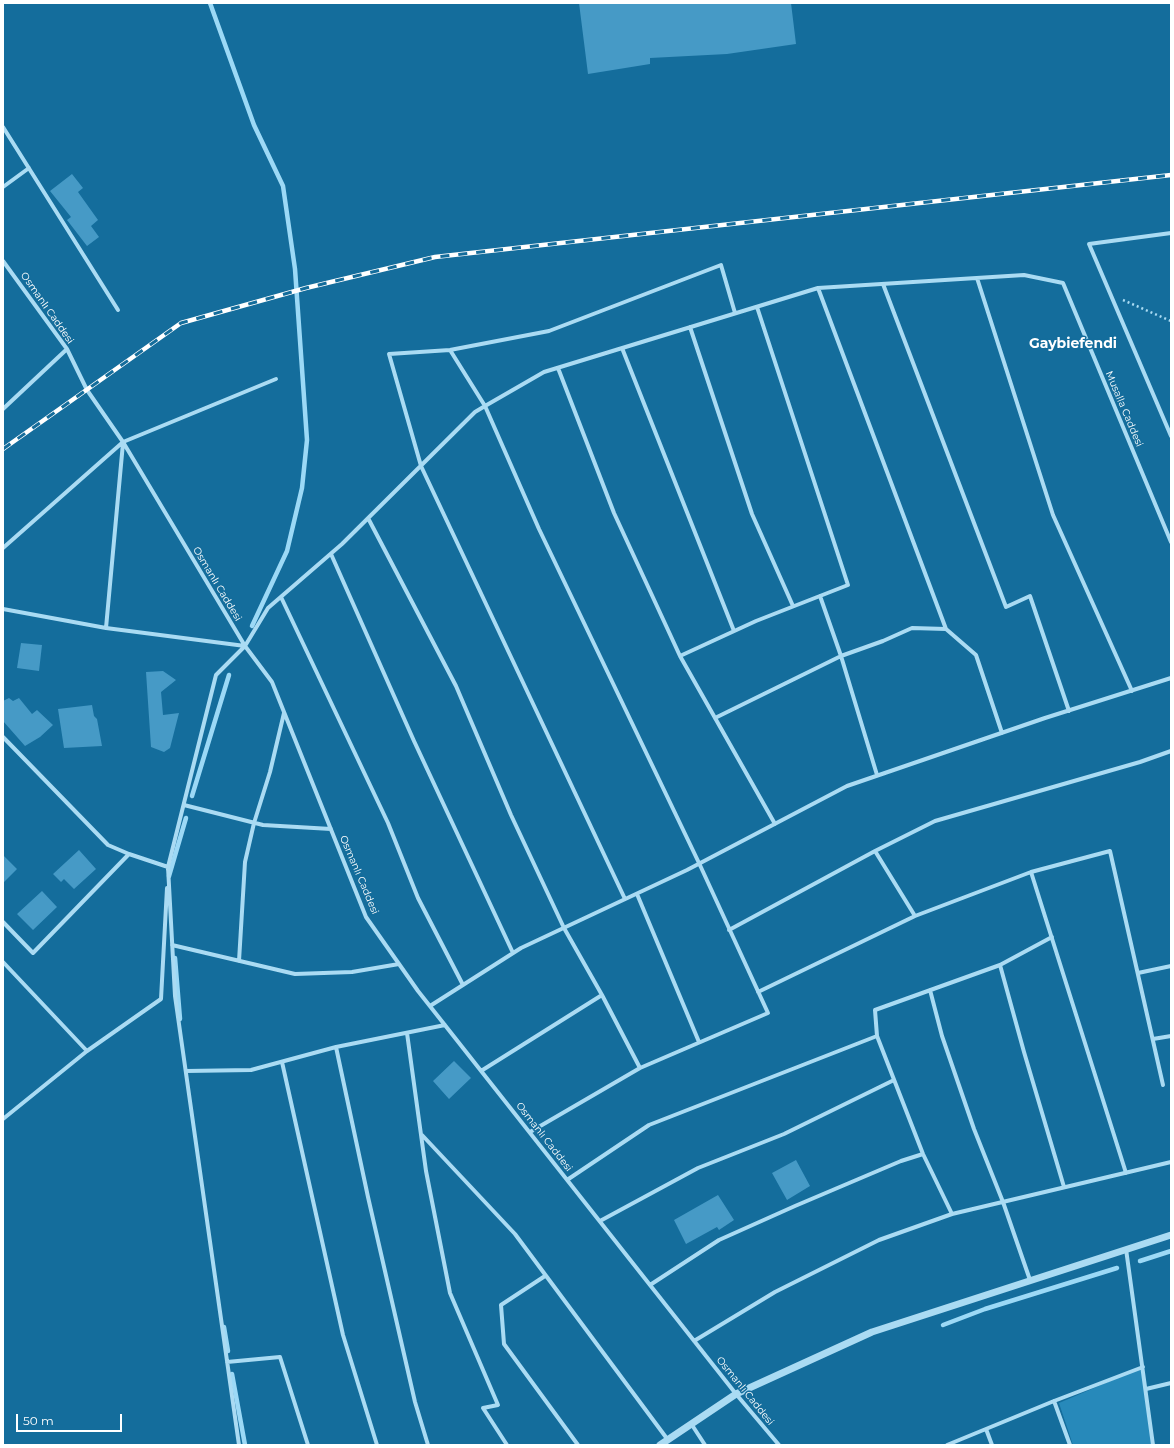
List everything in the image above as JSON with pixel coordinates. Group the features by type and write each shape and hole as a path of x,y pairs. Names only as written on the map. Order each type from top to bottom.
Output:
{"street":[{"path":"3,127 118,310"},
{"path":"3,187 29,168"},
{"path":"1171,233 1090,244 1171,436"},
{"name":"Osmanlı Caddesi","path":"3,261 67,349 87,390 123,442 245,646 272,682 366,917 430,1006 736,1394 779,1445"},
{"path":"625,899 421,466 389,354 450,350 549,331 721,265 735,314"},
{"name":"Musalla Caddesi","path":"976,278 1024,275 1063,283 1171,542"},
{"path":"3,1119 87,1051 161,1000 168,867 216,675 245,646 268,608 331,554 475,412 544,372 818,288 976,278 1053,515 1132,691"},
{"path":"883,284 1006,607 1030,596 1069,711"},
{"path":"818,288 946,629 976,654 1002,733"},
{"path":"680,656 793,606 848,585 757,307"},
{"path":"690,327 752,514 793,606"},
{"path":"622,348 734,631"},
{"path":"3,409 67,349"},
{"path":"450,350 485,406 539,529 699,863 768,1013 640,1068 530,1132"},
{"path":"558,368 614,513 680,656 775,824"},
{"path":"3,548 123,442 276,379"},
{"path":"106,628 123,442"},
{"path":"368,518 456,686 511,815 564,928 602,995 640,1068"},
{"path":"331,554 414,741 513,953"},
{"path":"820,596 841,656 877,775"},
{"path":"281,597 388,823 418,898 463,985"},
{"path":"3,609 106,628 245,646"},
{"path":"715,718 841,656 883,641 912,628 946,629"},
{"path":"430,1006 521,948 637,894 847,786 1002,733 1171,678"},
{"path":"239,961 244,862 254,823 270,772 284,712"},
{"path":"3,736 108,845 129,854 168,867"},
{"path":"730,930 876,851 935,821 1140,762 1171,751"},
{"path":"184,805 263,825 331,829"},
{"path":"876,851 915,916"},
{"path":"758,992 915,916 1031,872 1110,851 1163,1085"},
{"path":"3,922 33,953 129,854"},
{"path":"168,867 175,996 239,1445"},
{"path":"1031,872 1126,1172"},
{"path":"637,894 699,1042"},
{"path":"952,1214 923,1154 877,1036 875,1010 1000,965 1052,937"},
{"path":"172,945 295,974 352,972 399,964"},
{"path":"3,962 87,1051"},
{"path":"1000,965 1064,1187"},
{"path":"1138,973 1171,966"},
{"path":"930,990 942,1036 974,1129 1003,1202 1030,1280"},
{"path":"481,1070 602,995"},
{"path":"186,1071 251,1070 336,1047 445,1025"},
{"path":"407,1033 426,1170 450,1293 498,1405 483,1408 507,1445"},
{"path":"568,1180 649,1125 877,1036"},
{"path":"1153,1039 1171,1036"},
{"path":"336,1047 415,1402 428,1445"},
{"path":"282,1062 343,1335 377,1445"},
{"path":"600,1221 698,1168 784,1134 894,1080"},
{"path":"421,1135 515,1234 668,1440"},
{"path":"650,1285 719,1240 901,1161 923,1154"},
{"path":"694,1340 775,1292 880,1240 952,1214 1171,1162"},
{"path":"660,1445 692,1425 736,1394 872,1332 1171,1235"},
{"path":"1126,1249 1153,1445"},
{"path":"546,1276 501,1305 504,1344 578,1445"},
{"path":"227,1362 280,1357 308,1445"},
{"path":"947,1445 1054,1401 1143,1367"},
{"path":"1146,1389 1171,1383"},
{"path":"1054,1401 1070,1445"},
{"path":"692,1425 705,1445"},
{"path":"986,1429 992,1445"}],"path":[{"path":"1111,295 1171,321"}],"shaded area":[{"path":"1143,1367 1154,1445 1073,1445 1059,1403"}],"building":[{"path":"579,3 791,3 796,44 727,54 650,58 650,64 588,74"},
{"path":"72,174 83,188 78,192 98,220 91,226 99,237 87,246 67,220 71,217 50,191"},
{"path":"21,643 42,645 39,671 17,668"},
{"path":"163,671 176,680 161,692 163,715 179,713 170,748 164,752 151,747 146,672"},
{"path":"9,698 13,701 19,698 32,714 37,710 53,725 40,737 25,746 3,721 3,701"},
{"path":"92,705 94,716 97,719 102,746 64,748 58,709"},
{"path":"79,850 96,869 74,889 64,879 61,882 53,874"},
{"path":"3,855 17,869 3,883"},
{"path":"42,891 57,907 33,930 17,914"},
{"path":"454,1061 471,1078 449,1099 433,1081"},
{"path":"796,1160 810,1186 787,1200 772,1173"},
{"path":"718,1195 734,1220 719,1230 717,1227 686,1244 674,1220"}],"waterway":[{"path":"210,3 254,125 283,186 295,269 307,440 302,488 287,551 252,626"},
{"path":"192,796 229,675"},
{"path":"169,876 186,818"},
{"path":"175,958 180,1019"},
{"path":"1140,1261 1171,1251"},
{"path":"943,1325 985,1309 1117,1268"},
{"path":"224,1327 228,1351"},
{"path":"232,1374 245,1445"}],"railway":[{"path":"3,449 181,323 306,288 435,257 1171,175"}],"district":[{"name":"Gaybiefendi","path":"1073,344"}]}
